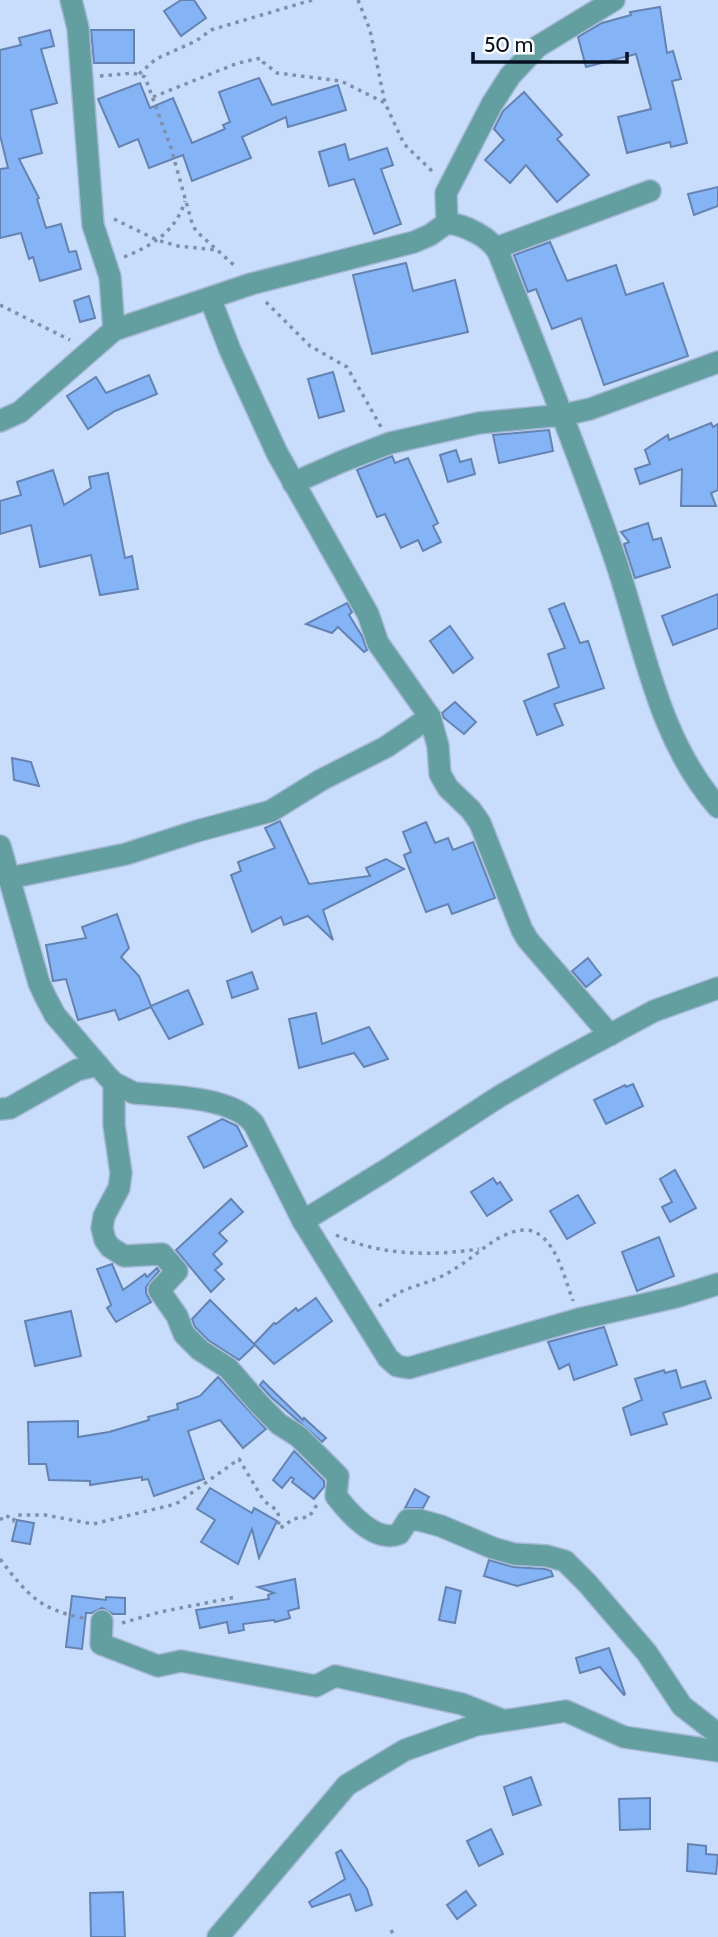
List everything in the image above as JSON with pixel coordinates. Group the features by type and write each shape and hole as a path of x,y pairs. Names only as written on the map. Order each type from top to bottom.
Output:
{"street":[{"path":"71,0 78,28 91,213 94,234 112,286 114,330"},
{"path":"447,223 446,193 492,104 510,76 537,47 614,0"},
{"path":"496,248 650,191"},
{"path":"0,421 20,412 114,330 251,284 414,242 447,223 459,225 488,240 496,248 563,415 614,556 658,698 680,752 718,807"},
{"path":"210,298 234,361 293,483 368,614 377,643 430,717 438,746 440,774 448,788 471,810 480,823 522,930 610,1035"},
{"path":"293,483 390,443 479,423 563,415 613,402 637,390 718,362"},
{"path":"9,878 126,854 271,811 321,780 386,747 430,717"},
{"path":"0,846 38,983 55,1015 114,1083 134,1093 191,1098 230,1108 248,1116 362,1316 388,1358 397,1366 409,1368 579,1319 676,1297 718,1284"},
{"path":"306,1219 500,1096 654,1011 718,988"},
{"path":"0,1110 10,1108 77,1070 98,1065"},
{"path":"114,1083 114,1125 121,1173 119,1188 104,1216 102,1228 105,1240 110,1247 124,1256 162,1254 177,1271 159,1290 177,1316 184,1334 200,1350 228,1368 279,1424 298,1436 338,1476 336,1496 343,1506 355,1518 385,1536 399,1534 408,1520 419,1520 442,1526 493,1548 514,1554 548,1556 565,1562 647,1653 681,1706 718,1734"},
{"path":"102,1621 101,1644 158,1666 181,1661 316,1686 335,1676 462,1704 504,1721"},
{"path":"218,1937 347,1785 405,1750 476,1725 566,1711 624,1737 718,1751"}],"path":[{"path":"139,74 156,59 195,41 211,30 312,0"},
{"path":"358,0 370,30 385,103 404,144 438,178 446,193"},
{"path":"153,97 238,62 261,58 277,73 341,80 385,103"},
{"path":"81,78 128,73 139,74 145,78 196,231 237,268 310,346 347,367 390,443"},
{"path":"106,264 157,240 179,219 185,199"},
{"path":"91,213 120,222 157,240 178,246 218,251"},
{"path":"0,305 90,351"},
{"path":"306,1219 348,1241 380,1250 452,1253 482,1249"},
{"path":"362,1316 405,1290 441,1278 504,1235 520,1229 531,1229 540,1233 547,1242 579,1319"},
{"path":"0,1520 6,1515 13,1521 17,1515 45,1516 93,1524 176,1504 239,1459 264,1500 278,1511 279,1528 292,1519 309,1517 320,1499"},
{"path":"391,1930 396,1937"}],"building":[{"path":"181,0 194,0 206,18 181,36 164,11"},
{"path":"660,7 667,53 673,51 681,79 672,81 687,143 671,147 670,142 627,153 618,117 651,109 636,54 586,67 578,37 602,23 631,15 630,12"},
{"path":"50,30 54,46 41,49 57,103 31,110 42,153 19,159 39,198 37,199 46,228 61,224 69,252 76,251 81,269 40,281 33,257 29,259 21,233 0,238 0,169 8,168 0,135 0,50 21,45 19,38"},
{"path":"91,30 134,30 134,63 94,63"},
{"path":"259,78 272,105 338,85 346,110 288,127 286,117 242,137 251,158 192,181 183,155 149,168 138,139 119,147 98,99 140,83 150,108 173,98 192,143 225,129 223,125 230,122 219,92"},
{"path":"524,92 562,135 557,139 589,175 557,202 526,165 510,183 485,160 504,140 494,129 503,111"},
{"path":"345,144 349,160 387,148 393,165 381,169 401,224 374,234 354,179 329,186 319,152"},
{"path":"718,187 718,206 694,215 688,194"},
{"path":"550,242 567,281 616,265 626,295 663,283 688,356 604,385 581,318 552,329 536,289 528,292 514,255"},
{"path":"406,263 413,291 455,280 468,332 372,354 353,275"},
{"path":"89,296 95,318 80,322 74,301"},
{"path":"333,372 344,411 319,418 308,379"},
{"path":"149,375 157,394 115,411 88,429 67,396 96,377 106,393"},
{"path":"711,423 713,427 718,424 718,490 711,493 716,506 681,506 682,469 640,484 635,469 650,464 645,450 668,435 669,440"},
{"path":"549,430 553,451 499,463 493,435"},
{"path":"456,450 460,462 471,459 475,474 448,482 440,455"},
{"path":"392,456 395,463 408,458 438,523 433,526 441,542 423,551 418,540 401,548 385,514 377,517 357,470"},
{"path":"53,470 64,505 91,488 89,477 108,473 125,558 132,556 138,589 100,595 91,555 40,567 31,525 0,534 0,501 21,495 17,482"},
{"path":"648,523 653,540 661,538 670,567 635,578 624,544 629,542 621,532"},
{"path":"718,594 718,628 673,645 662,616"},
{"path":"347,603 352,612 349,615 367,650 364,652 338,627 332,633 306,624"},
{"path":"564,603 580,643 588,641 604,688 554,704 563,725 537,735 524,701 559,687 548,654 565,648 549,609"},
{"path":"450,626 473,658 453,673 430,641"},
{"path":"455,702 476,722 464,734 444,718 442,713"},
{"path":"12,758 31,762 39,786 14,780"},
{"path":"280,821 309,884 370,876 366,868 386,859 404,869 323,910 333,940 308,916 284,925 281,917 252,932 231,875 241,871 238,862 275,848 265,828"},
{"path":"426,822 435,843 448,838 453,850 473,842 495,898 452,914 448,904 426,912 404,855 411,852 403,832"},
{"path":"117,914 129,948 121,957 139,976 151,1006 188,990 203,1024 169,1039 151,1007 119,1020 115,1010 78,1020 66,979 53,981 46,945 86,938 82,927"},
{"path":"588,958 601,975 586,987 572,971"},
{"path":"252,972 258,989 232,998 227,981"},
{"path":"316,1013 322,1044 369,1027 388,1059 364,1067 354,1053 299,1068 289,1019"},
{"path":"633,1084 643,1106 606,1124 594,1100 625,1085 626,1087"},
{"path":"222,1119 237,1126 247,1146 204,1168 188,1137"},
{"path":"675,1170 696,1208 670,1222 662,1207 672,1202 660,1179"},
{"path":"493,1178 497,1184 500,1182 512,1200 487,1216 471,1192"},
{"path":"578,1195 595,1223 567,1239 550,1211"},
{"path":"231,1199 243,1212 219,1233 227,1241 213,1254 222,1264 215,1270 224,1279 211,1292 176,1250"},
{"path":"659,1237 674,1276 637,1291 622,1252"},
{"path":"112,1264 123,1290 145,1274 147,1277 157,1268 159,1271 146,1287 151,1302 116,1322 107,1308 111,1305 97,1269"},
{"path":"316,1298 332,1321 274,1364 255,1345 239,1360 208,1340 195,1327 192,1319 210,1300 254,1344 274,1323"},
{"path":"71,1311 81,1356 35,1366 25,1321"},
{"path":"604,1327 617,1365 574,1380 569,1364 559,1369 548,1342"},
{"path":"664,1370 665,1373 676,1370 681,1388 705,1381 711,1398 663,1413 667,1424 631,1435 623,1408 642,1400 635,1379"},
{"path":"218,1377 266,1429 243,1448 220,1420 188,1431 204,1479 154,1496 148,1479 142,1480 142,1477 90,1485 90,1481 49,1480 46,1464 29,1464 28,1422 78,1421 78,1437 109,1432 178,1409 177,1404 200,1396"},
{"path":"263,1381 326,1438 322,1442 271,1397 260,1385"},
{"path":"294,1451 324,1481 324,1487 314,1499 292,1482 294,1479 291,1477 282,1488 273,1480"},
{"path":"210,1488 252,1513 254,1508 277,1521 259,1558 252,1529 238,1564 201,1542 215,1520 197,1509"},
{"path":"415,1489 429,1497 423,1508 405,1508"},
{"path":"17,1520 34,1523 30,1544 12,1541"},
{"path":"489,1560 513,1567 545,1569 551,1571 553,1576 517,1586 484,1576"},
{"path":"295,1579 299,1608 288,1611 290,1618 243,1624 244,1630 229,1633 227,1622 200,1628 196,1610 269,1599 268,1595 274,1593 258,1587"},
{"path":"446,1587 461,1591 455,1623 439,1620"},
{"path":"72,1596 106,1600 106,1597 125,1598 125,1614 113,1614 102,1608 86,1613 82,1649 66,1647"},
{"path":"609,1648 624,1695 600,1667 580,1673 576,1658"},
{"path":"531,1777 541,1805 513,1815 504,1787"},
{"path":"650,1798 650,1829 620,1830 619,1799"},
{"path":"491,1829 503,1854 479,1866 467,1841"},
{"path":"688,1844 706,1846 706,1854 718,1855 716,1874 687,1871"},
{"path":"341,1850 367,1889 372,1905 356,1911 350,1894 312,1907 309,1902 345,1879 336,1853"},
{"path":"466,1891 476,1905 457,1919 447,1905"},
{"path":"123,1892 125,1937 91,1937 90,1893"}]}
